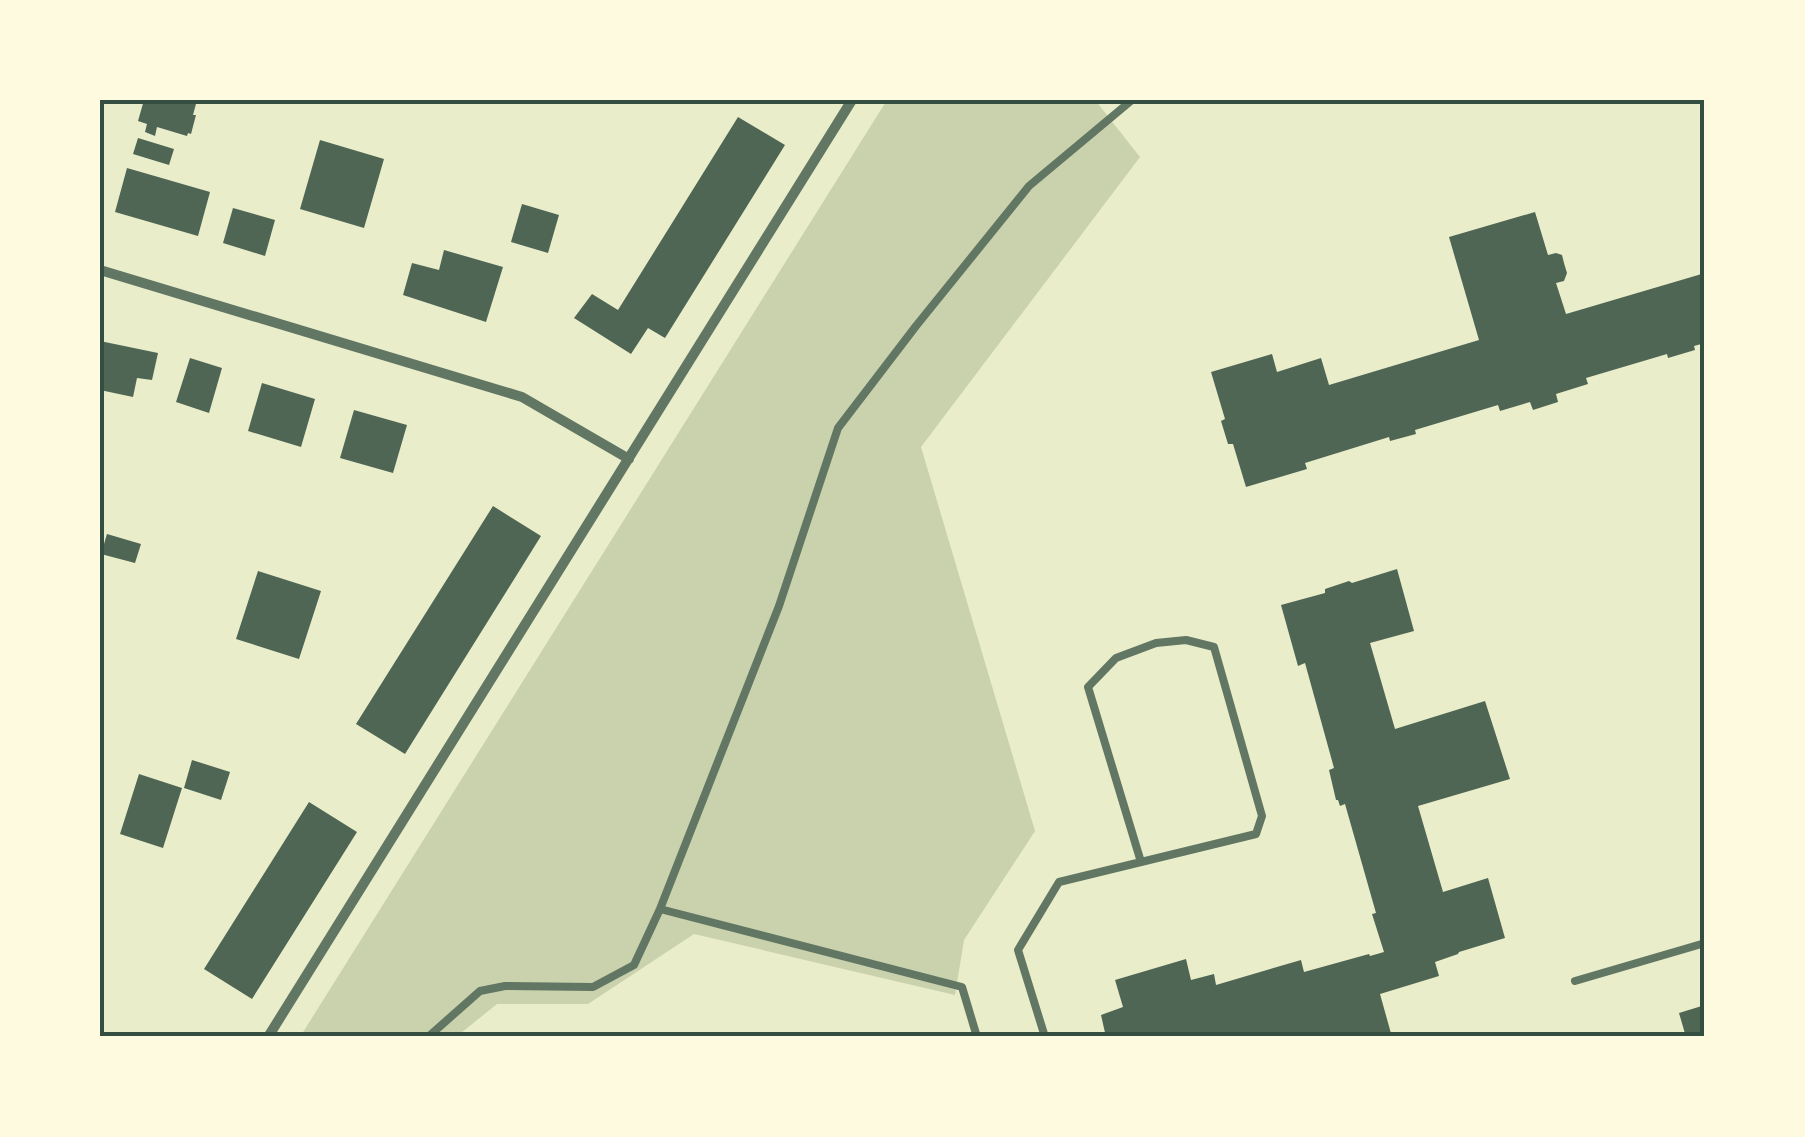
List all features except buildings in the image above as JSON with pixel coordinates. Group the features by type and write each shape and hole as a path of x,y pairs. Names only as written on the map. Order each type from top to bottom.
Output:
{"street":[{"path":"268,1037 852,100"},
{"path":"100,270 522,397 628,459"}],"lane":[{"path":"428,1037 480,991 506,986 593,986 634,965 780,606 838,428 1029,186 1132,100"},
{"path":"1045,1037 1018,950 1059,882 1256,834 1262,816 1214,647 1186,640 1156,643 1116,658 1088,688 1141,862"},
{"path":"660,909 962,987 977,1037"},
{"path":"1575,981 1705,943"}],"green space":[{"path":"887,100 1095,100 1140,157 921,447 1035,831 964,940 955,995 694,934 588,1004 497,1004 456,1037 300,1037"}]}
